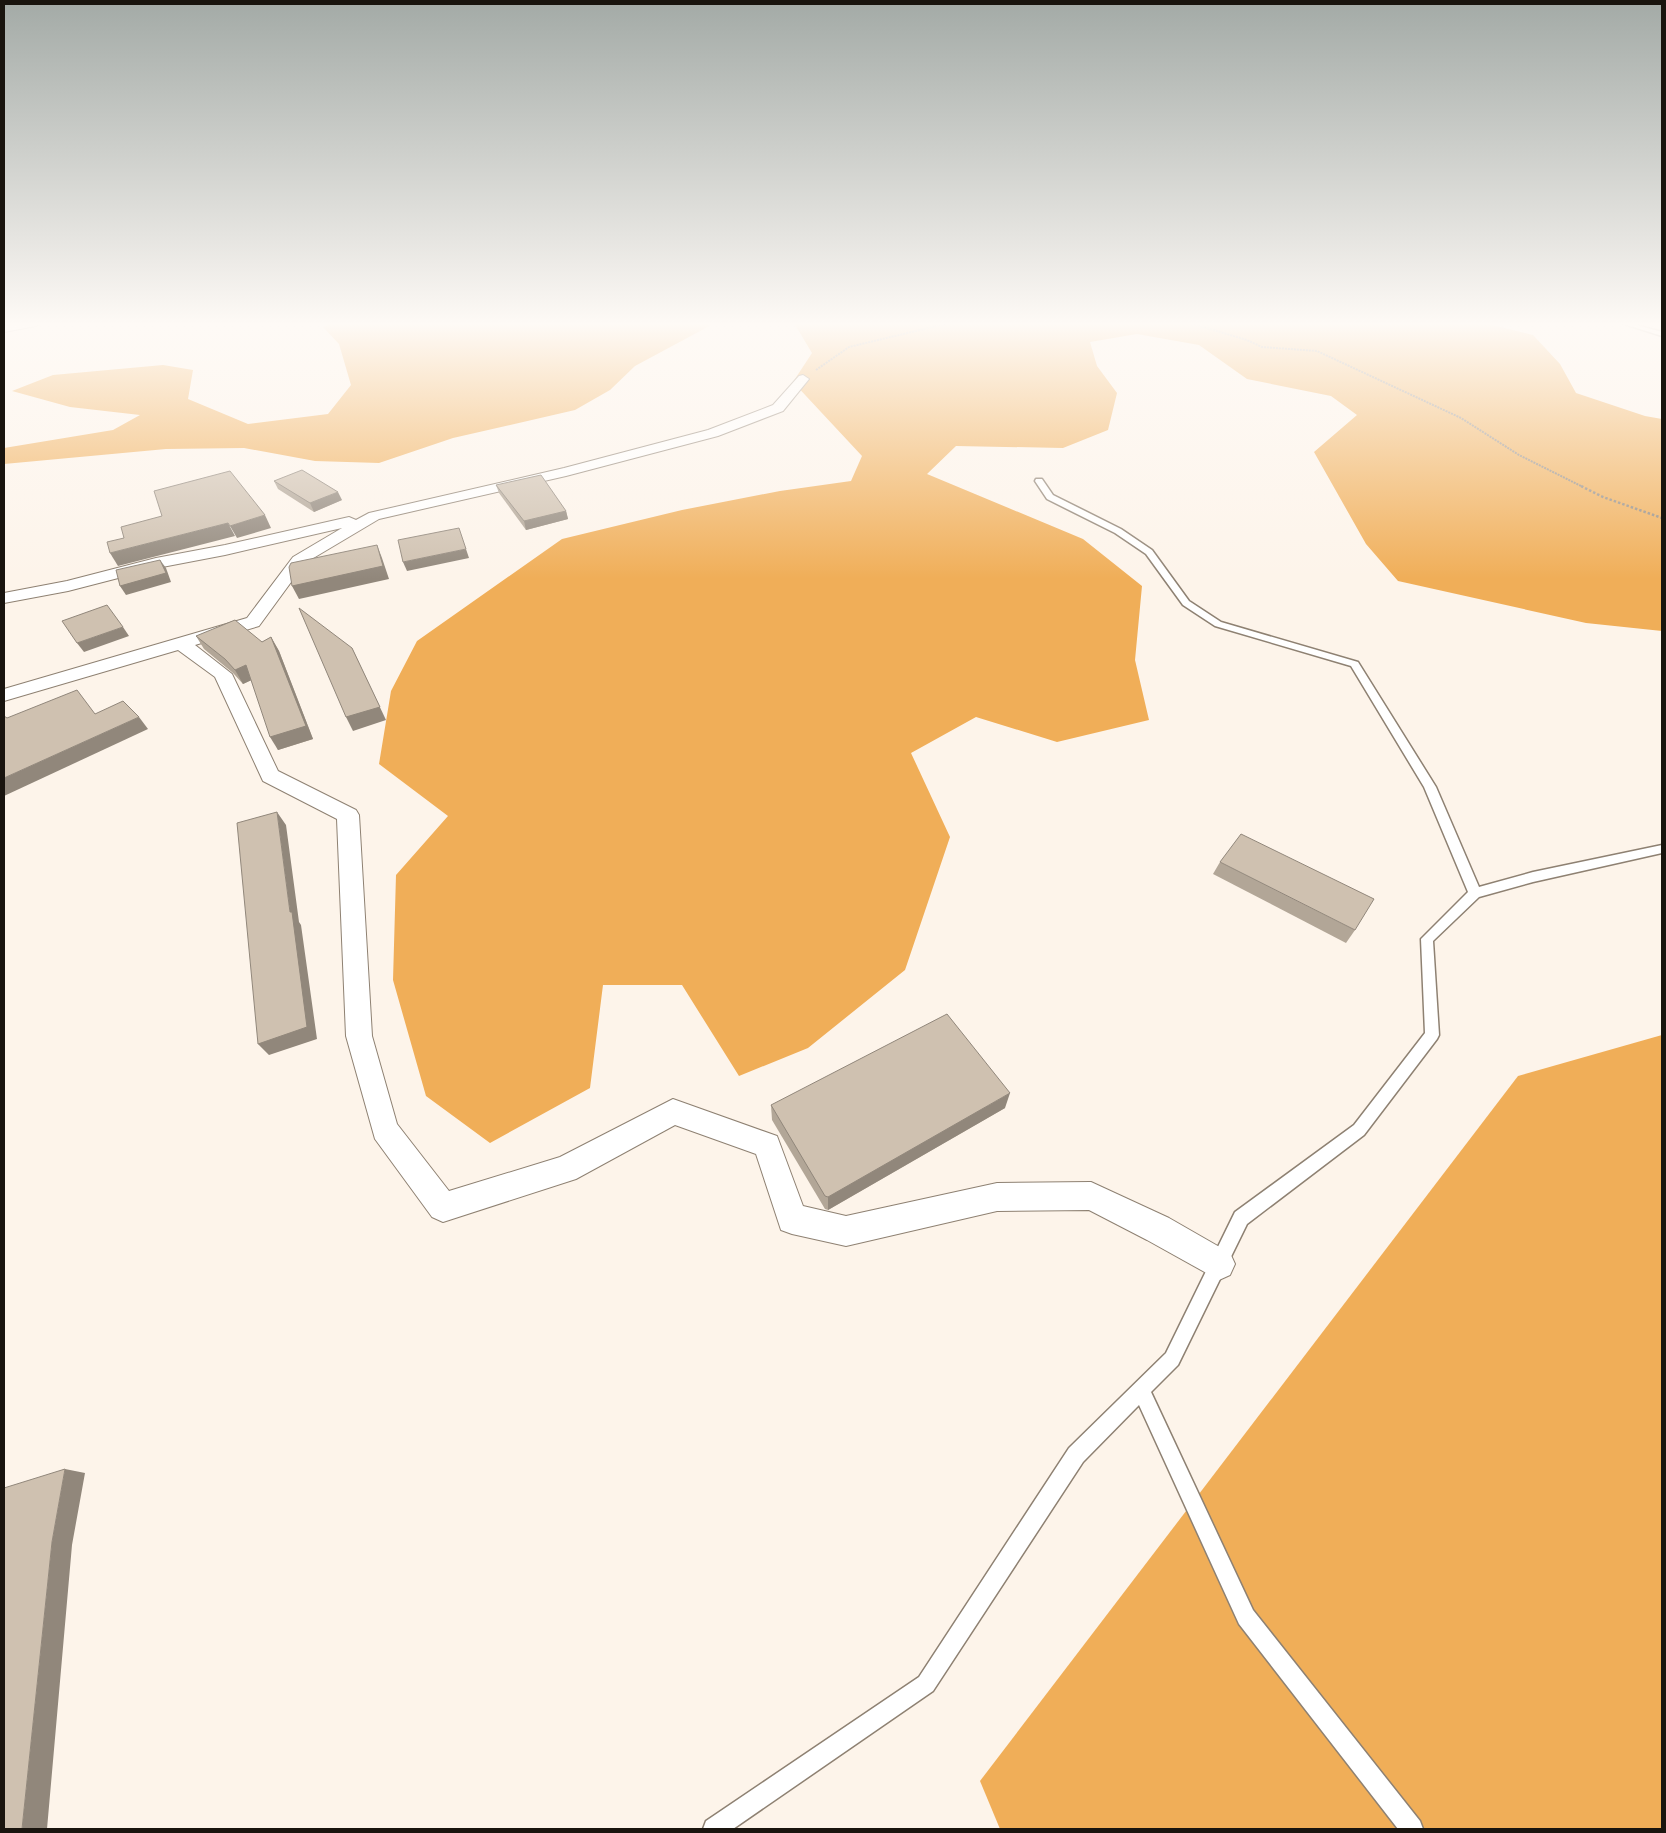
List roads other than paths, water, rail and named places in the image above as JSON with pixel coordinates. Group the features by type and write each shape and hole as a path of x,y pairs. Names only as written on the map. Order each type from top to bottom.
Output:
{"street":[{"path":"4,598 68,586 156,562 252,544 566,472 713,433 777,409"},
{"path":"4,695 253,622 299,560 374,516"},
{"path":"181,643 222,674 270,776 348,815 359,1036 385,1130 442,1207 566,1170 673,1112 767,1145 792,1220 846,1231 996,1197 1091,1196 1219,1264"}],"lane":[{"path":"1039,481 1050,497 1118,531 1148,552 1186,603 1218,624 1355,664 1430,786 1475,892"},
{"path":"714,1829 926,1684 1076,1455 1172,1359 1241,1218 1359,1130 1432,1035 1427,939 1475,892 1533,877 1662,849"},
{"path":"1141,1390 1246,1617 1412,1829"}]}
